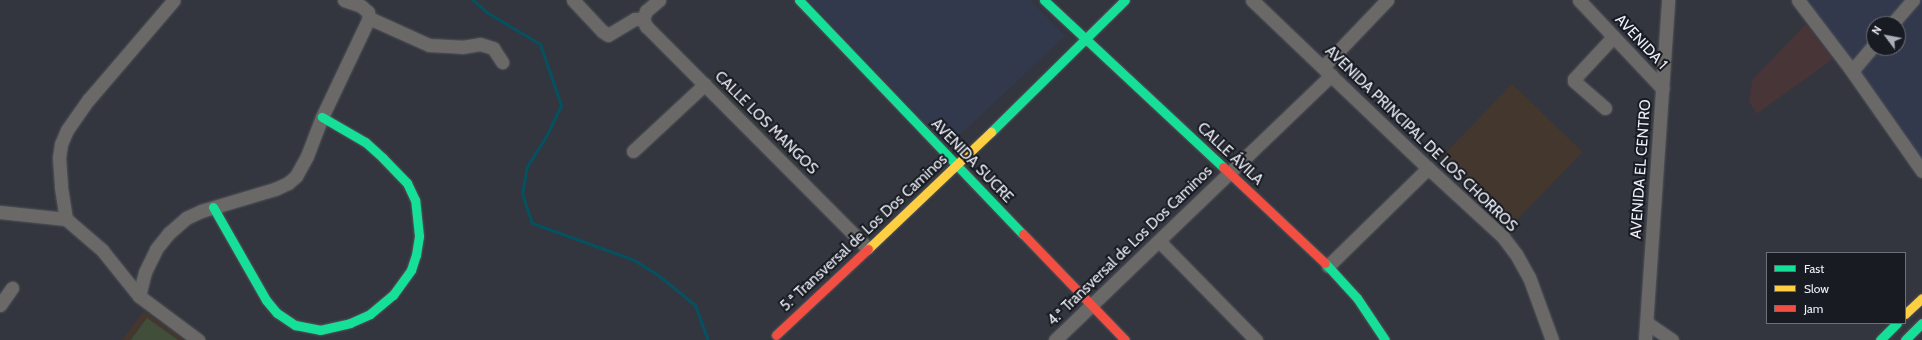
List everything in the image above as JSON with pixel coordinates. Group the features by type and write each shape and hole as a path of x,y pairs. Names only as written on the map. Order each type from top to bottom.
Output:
{"street":[{"path":"66,219 61,186 59,158 61,144 67,130 88,100 174,0"},
{"path":"139,296 145,272 156,249 168,233 186,218 213,207 275,189 288,183 296,176 304,162 322,116 369,18 368,12 361,6 344,0"},
{"path":"573,0 602,31 608,34 635,19 643,20 646,11 659,0"},
{"name":"AVENIDA SUCRE","path":"799,0 1125,340"},
{"name":"CALLE ÁVILA","path":"1044,0 1084,39 1095,46 1328,266 1357,298 1382,339"},
{"name":"5.ª Transversal de Los Dos Caminos","path":"776,335 867,248 957,166 1125,0"},
{"name":"AVENIDA PRINCIPAL DE LOS CHORROS","path":"1252,0 1428,168 1503,237 1516,254 1529,277 1552,340"},
{"name":"4.ª Transversal de Los Dos Caminos","path":"1055,340 1230,173 1327,71 1387,0"},
{"name":"AVENIDA 1","path":"1579,0 1663,89"},
{"name":"AVENIDA EL CENTRO","path":"1645,340 1668,0"},
{"path":"1798,0 1918,156 1922,171"},
{"path":"1899,16 1913,0"},
{"path":"369,18 430,45 462,47 480,44 493,48 502,62"},
{"name":"CALLE LOS MANGOS","path":"643,20 646,26 867,248"},
{"path":"1605,108 1574,81 1574,79 1613,37"},
{"path":"1852,71 1866,54"},
{"path":"633,150 705,84"},
{"path":"213,207 266,300 277,313 295,325 308,329 320,330 350,323 370,314 393,295 411,270 416,255 420,236 415,200 407,183 383,158 365,142 322,116"},
{"path":"1328,266 1428,168"},
{"path":"0,212 66,219 102,250 139,296 198,340"},
{"path":"1159,241 1256,340"},
{"path":"0,305 12,288"},
{"path":"1906,313 1922,298"},
{"path":"1647,323 1672,340"},
{"path":"1880,340 1896,324"},
{"path":"1905,340 1922,324"}],"shaded area":[{"path":"808,0 1030,0 1065,36 948,146"},
{"path":"1804,0 1922,0 1922,164"},
{"path":"1806,24 1833,59 1757,114 1749,102 1752,80"},
{"path":"1512,84 1582,152 1514,223 1443,155"},
{"path":"144,311 184,340 122,340"}],"green space":[{"path":"147,318 178,340 131,340"}],"waterway":[{"path":"473,0 488,13 540,44 561,105 548,133 527,166 522,193 532,223 634,260 658,275 695,305 708,340"}],"traffic: fast":[{"path":"799,0 1023,234"},
{"path":"1044,0 1223,167"},
{"path":"991,132 1125,0"},
{"path":"213,207 266,300 277,313 295,325 320,330 350,323 370,314 393,295 411,270 416,255 419,236 415,200 407,183 383,158 365,142 322,117"},
{"path":"1325,263 1357,298 1385,340"},
{"path":"1905,340 1922,323"},
{"path":"1880,340 1896,324"}],"traffic: slow":[{"path":"868,249 991,132"},
{"path":"1906,313 1922,298"}],"traffic: jam":[{"path":"1223,167 1325,263"},
{"path":"1023,234 1125,340"},
{"path":"776,335 868,249"}]}
